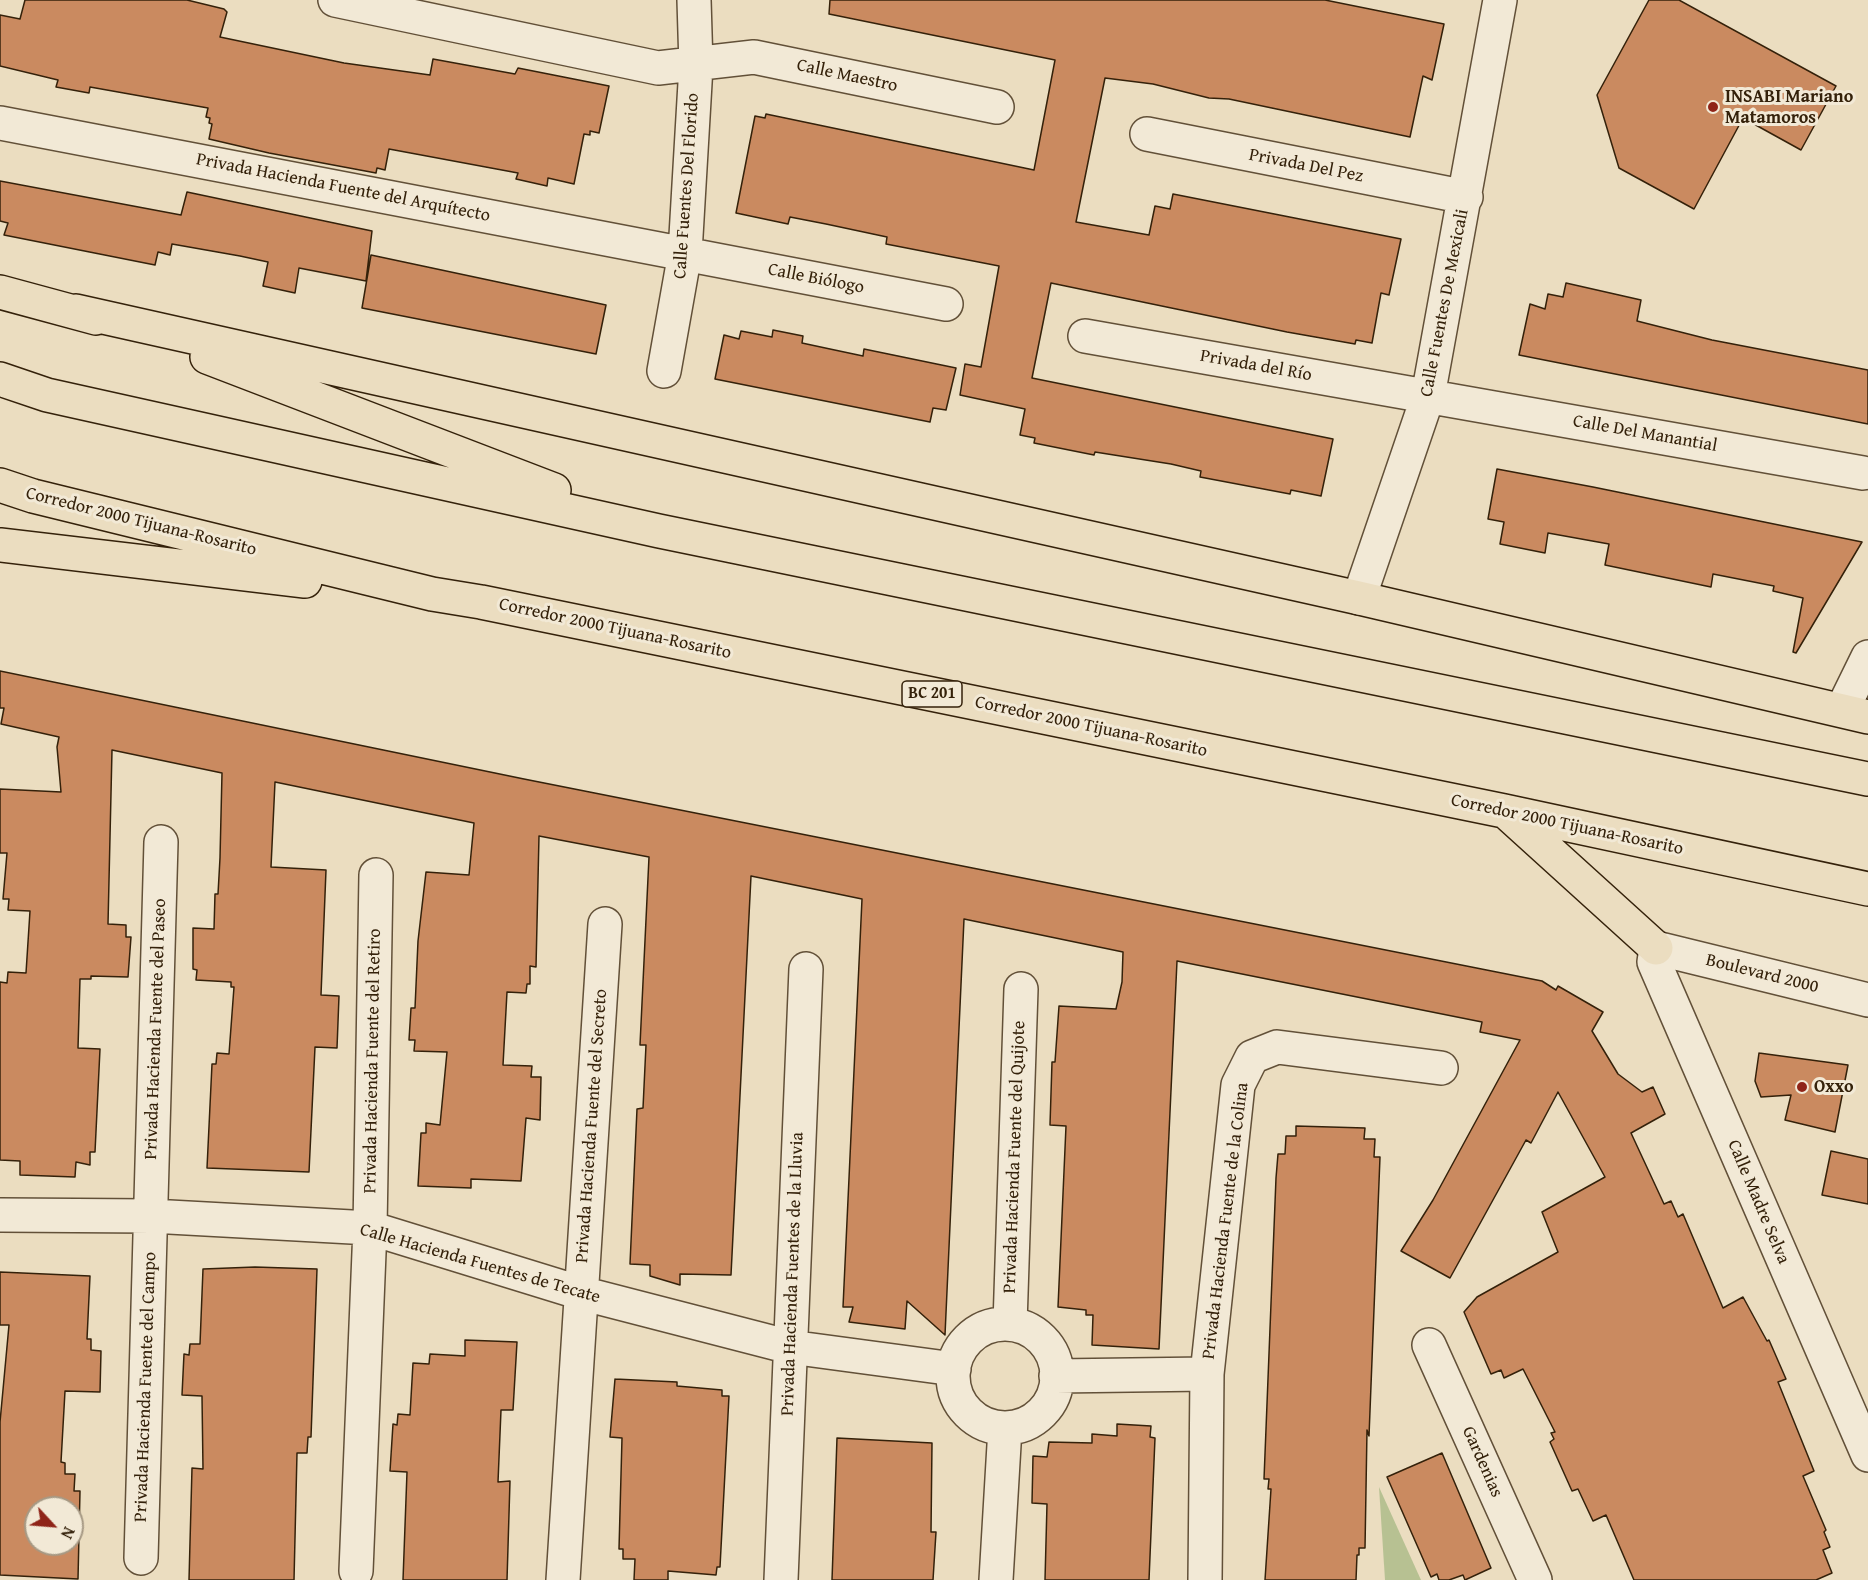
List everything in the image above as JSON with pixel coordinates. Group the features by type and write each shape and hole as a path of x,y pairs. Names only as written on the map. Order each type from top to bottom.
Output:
{"highway":[{"path":"0,292 1359,598 1855,714"},
{"path":"76,310 195,353 659,531"},
{"path":"0,379 47,395 659,531 1868,779"},
{"name":"Corredor 2000 Tijuana-Rosarito","path":"0,485 33,496 420,592 481,602 1504,811 1868,889"},
{"path":"0,545 481,602"},
{"path":"1504,811 1656,948"}],"street":[{"name":"Calle Maestro","path":"335,0 658,68 696,66 754,57 997,107"},
{"name":"Calle Fuentes Del Florido","path":"664,371 685,253 696,66 694,0"},
{"name":"Calle Fuentes De Mexicali","path":"1359,598 1428,396 1500,0"},
{"name":"Privada Hacienda Fuente del Arquítecto","path":"0,123 685,253"},
{"name":"Privada Del Pez","path":"1147,134 1466,197"},
{"name":"Calle Biólogo","path":"685,253 946,304"},
{"name":"Privada del Río","path":"1085,336 1428,396"},
{"name":"Calle Del Manantial","path":"1428,396 1863,473"},
{"path":"1855,714 1866,666"},
{"name":"Privada Hacienda Fuente del Paseo","path":"151,1216 161,842"},
{"name":"Privada Hacienda Fuente del Retiro","path":"356,1571 369,1228 376,875"},
{"name":"Privada Hacienda Fuente del Secreto","path":"563,1580 605,924"},
{"name":"Boulevard 2000","path":"1656,948 1868,1000"},
{"name":"Calle Madre Selva","path":"1656,948 1654,962 1856,1406 1868,1455"},
{"name":"Privada Hacienda Fuentes de la Lluvia","path":"781,1580 806,969"},
{"name":"Privada Hacienda Fuente del Quijote","path":"1010,1324 1021,989"},
{"name":"Privada Hacienda Fuente de la Colina","path":"1205,1580 1207,1374 1238,1085 1252,1057 1277,1047 1441,1068"},
{"name":"Calle Hacienda Fuentes de Tecate","path":"0,1215 151,1216 369,1228 581,1293 790,1347 954,1369"},
{"name":"Privada Hacienda Fuente del Campo","path":"141,1558 151,1216"},
{"path":"1010,1324 1038,1335 1048,1347 1054,1361 1056,1376 1054,1392 1047,1406 1035,1418 1021,1425 1005,1428 988,1425 972,1417 960,1403 954,1387 954,1369 958,1354 979,1330 994,1325 1010,1324"},
{"name":"Gardenias","path":"1429,1345 1535,1580"},
{"path":"1056,1376 1207,1374"},
{"path":"996,1580 1005,1428"}],"green space":[{"path":"1379,1487 1421,1580 1385,1580"}],"building":[{"path":"25,0 187,0 224,9 227,12 220,37 344,63 430,75 433,59 515,74 518,68 609,86 599,133 590,131 590,135 584,134 574,184 548,178 547,186 516,179 518,173 389,149 385,170 377,168 376,173 209,139 212,124 209,123 210,118 206,117 208,108 90,87 89,93 56,87 58,80 0,66 0,15 20,19"},
{"path":"830,0 1325,0 1444,24 1432,80 1423,76 1410,137 1229,99 1209,98 1153,84 1105,78 1076,222 1149,235 1155,206 1170,209 1173,194 1401,239 1389,295 1381,293 1372,343 1356,340 1355,344 1287,332 1051,283 1032,378 1333,439 1321,496 1291,490 1290,494 1200,477 1201,471 1171,464 1095,452 1094,455 1034,443 1035,438 1020,435 1025,409 960,395 965,364 981,367 999,266 886,244 887,237 826,224 790,217 788,224 736,213 755,116 765,118 766,114 1034,170 1055,60 829,14"},
{"name":"INSABI Mariano Matamoros","path":"1649,0 1679,0 1836,86 1801,150 1743,118 1694,209 1619,168 1597,95"},
{"path":"0,181 181,215 187,192 372,231 366,281 299,268 295,293 263,286 268,262 240,256 172,244 170,255 158,252 155,265 4,235 8,223 0,221"},
{"path":"371,255 606,305 596,354 362,308"},
{"path":"1566,283 1641,300 1637,321 1712,340 1868,370 1868,424 1519,355 1530,304 1545,309 1548,294 1563,297"},
{"path":"773,330 803,336 802,343 863,356 864,349 956,368 946,410 933,408 930,422 715,379 724,335 739,339 741,331 772,337"},
{"path":"1497,469 1862,542 1796,653 1793,652 1803,598 1773,591 1774,586 1713,574 1711,587 1605,565 1609,544 1548,533 1545,553 1500,544 1504,522 1488,519"},
{"path":"0,671 524,779 1542,981 1556,990 1558,986 1603,1012 1592,1031 1618,1074 1642,1092 1653,1087 1665,1114 1631,1133 1664,1204 1671,1201 1678,1217 1683,1214 1723,1308 1743,1297 1767,1341 1769,1340 1786,1379 1778,1382 1814,1471 1803,1476 1826,1530 1824,1532 1830,1547 1823,1550 1832,1573 1816,1580 1634,1580 1606,1515 1593,1521 1578,1489 1572,1491 1550,1442 1554,1439 1551,1433 1555,1432 1523,1369 1504,1378 1501,1370 1491,1374 1464,1312 1477,1297 1558,1252 1542,1212 1605,1177 1558,1092 1531,1143 1526,1140 1450,1278 1401,1251 1433,1200 1520,1040 1480,1032 1482,1022 1177,961 1159,1349 1092,1345 1093,1315 1086,1315 1086,1310 1058,1307 1066,1126 1050,1125 1052,1062 1055,1062 1059,1006 1116,1009 1122,982 1123,952 964,919 945,1335 907,1301 905,1329 849,1322 853,1307 843,1307 862,899 751,876 731,1275 680,1274 680,1285 650,1276 650,1265 630,1264 637,1109 643,1108 646,1045 640,1045 649,857 539,836 536,967 530,966 530,984 527,984 526,993 507,992 503,1065 532,1066 531,1077 541,1077 540,1120 526,1118 521,1181 471,1179 471,1188 418,1186 421,1133 426,1133 426,1123 440,1125 447,1052 414,1051 415,1040 409,1040 411,1008 415,1008 418,941 426,872 469,875 474,823 275,782 271,867 326,870 321,995 339,996 337,1048 315,1047 309,1172 207,1168 212,1064 216,1064 217,1053 229,1054 234,987 231,987 231,982 196,980 197,970 193,969 193,928 214,929 215,894 218,894 220,858 222,773 112,750 108,924 126,925 126,937 131,937 128,977 91,976 91,979 80,979 78,1048 100,1049 95,1152 90,1152 90,1165 76,1162 75,1177 20,1175 20,1161 0,1160 0,982 7,983 8,972 26,973 30,911 8,910 9,899 3,899 7,853 0,853 0,789 61,792 57,747 59,737 1,724 4,708 0,708"},
{"path":"1759,1053 1848,1065 1835,1132 1785,1120 1791,1095 1761,1097 1755,1081"},
{"path":"1296,1126 1365,1128 1364,1139 1375,1139 1374,1157 1380,1157 1369,1436 1367,1430 1365,1548 1359,1548 1359,1555 1357,1555 1356,1580 1265,1580 1271,1489 1268,1489 1269,1479 1264,1479 1276,1178 1278,1154 1285,1154 1286,1136 1296,1136"},
{"path":"1831,1151 1868,1159 1868,1204 1822,1195"},
{"path":"255,1267 317,1269 311,1437 308,1437 307,1453 297,1453 294,1580 189,1580 192,1468 203,1469 202,1396 182,1395 184,1354 189,1355 190,1344 200,1344 203,1269"},
{"path":"0,1272 90,1276 87,1339 91,1339 91,1350 101,1351 100,1392 65,1391 61,1462 65,1463 65,1474 75,1474 74,1491 80,1491 80,1496 24,1496 24,1556 79,1556 78,1579 0,1575 0,1422 9,1325 0,1325"},
{"path":"465,1340 517,1342 513,1410 501,1410 498,1482 510,1481 507,1580 403,1580 407,1472 390,1471 393,1424 397,1425 398,1414 410,1415 413,1363 429,1364 430,1354 465,1356"},
{"path":"615,1379 677,1382 677,1386 722,1390 722,1396 729,1396 720,1567 717,1567 716,1575 668,1571 668,1580 634,1580 635,1559 623,1559 623,1549 619,1549 622,1438 610,1437"},
{"path":"1117,1424 1151,1426 1150,1437 1155,1438 1149,1580 1045,1580 1047,1504 1032,1503 1033,1456 1047,1457 1049,1442 1092,1443 1092,1434 1117,1436"},
{"path":"837,1438 932,1443 931,1532 936,1532 933,1580 832,1580"},
{"path":"1442,1453 1491,1568 1465,1580 1463,1575 1449,1580 1439,1580 1437,1574 1431,1577 1387,1477"}],"place":[{"name":"INSABI Mariano Matamoros","path":"1713,107"},
{"name":"Oxxo","path":"1802,1087"}]}
